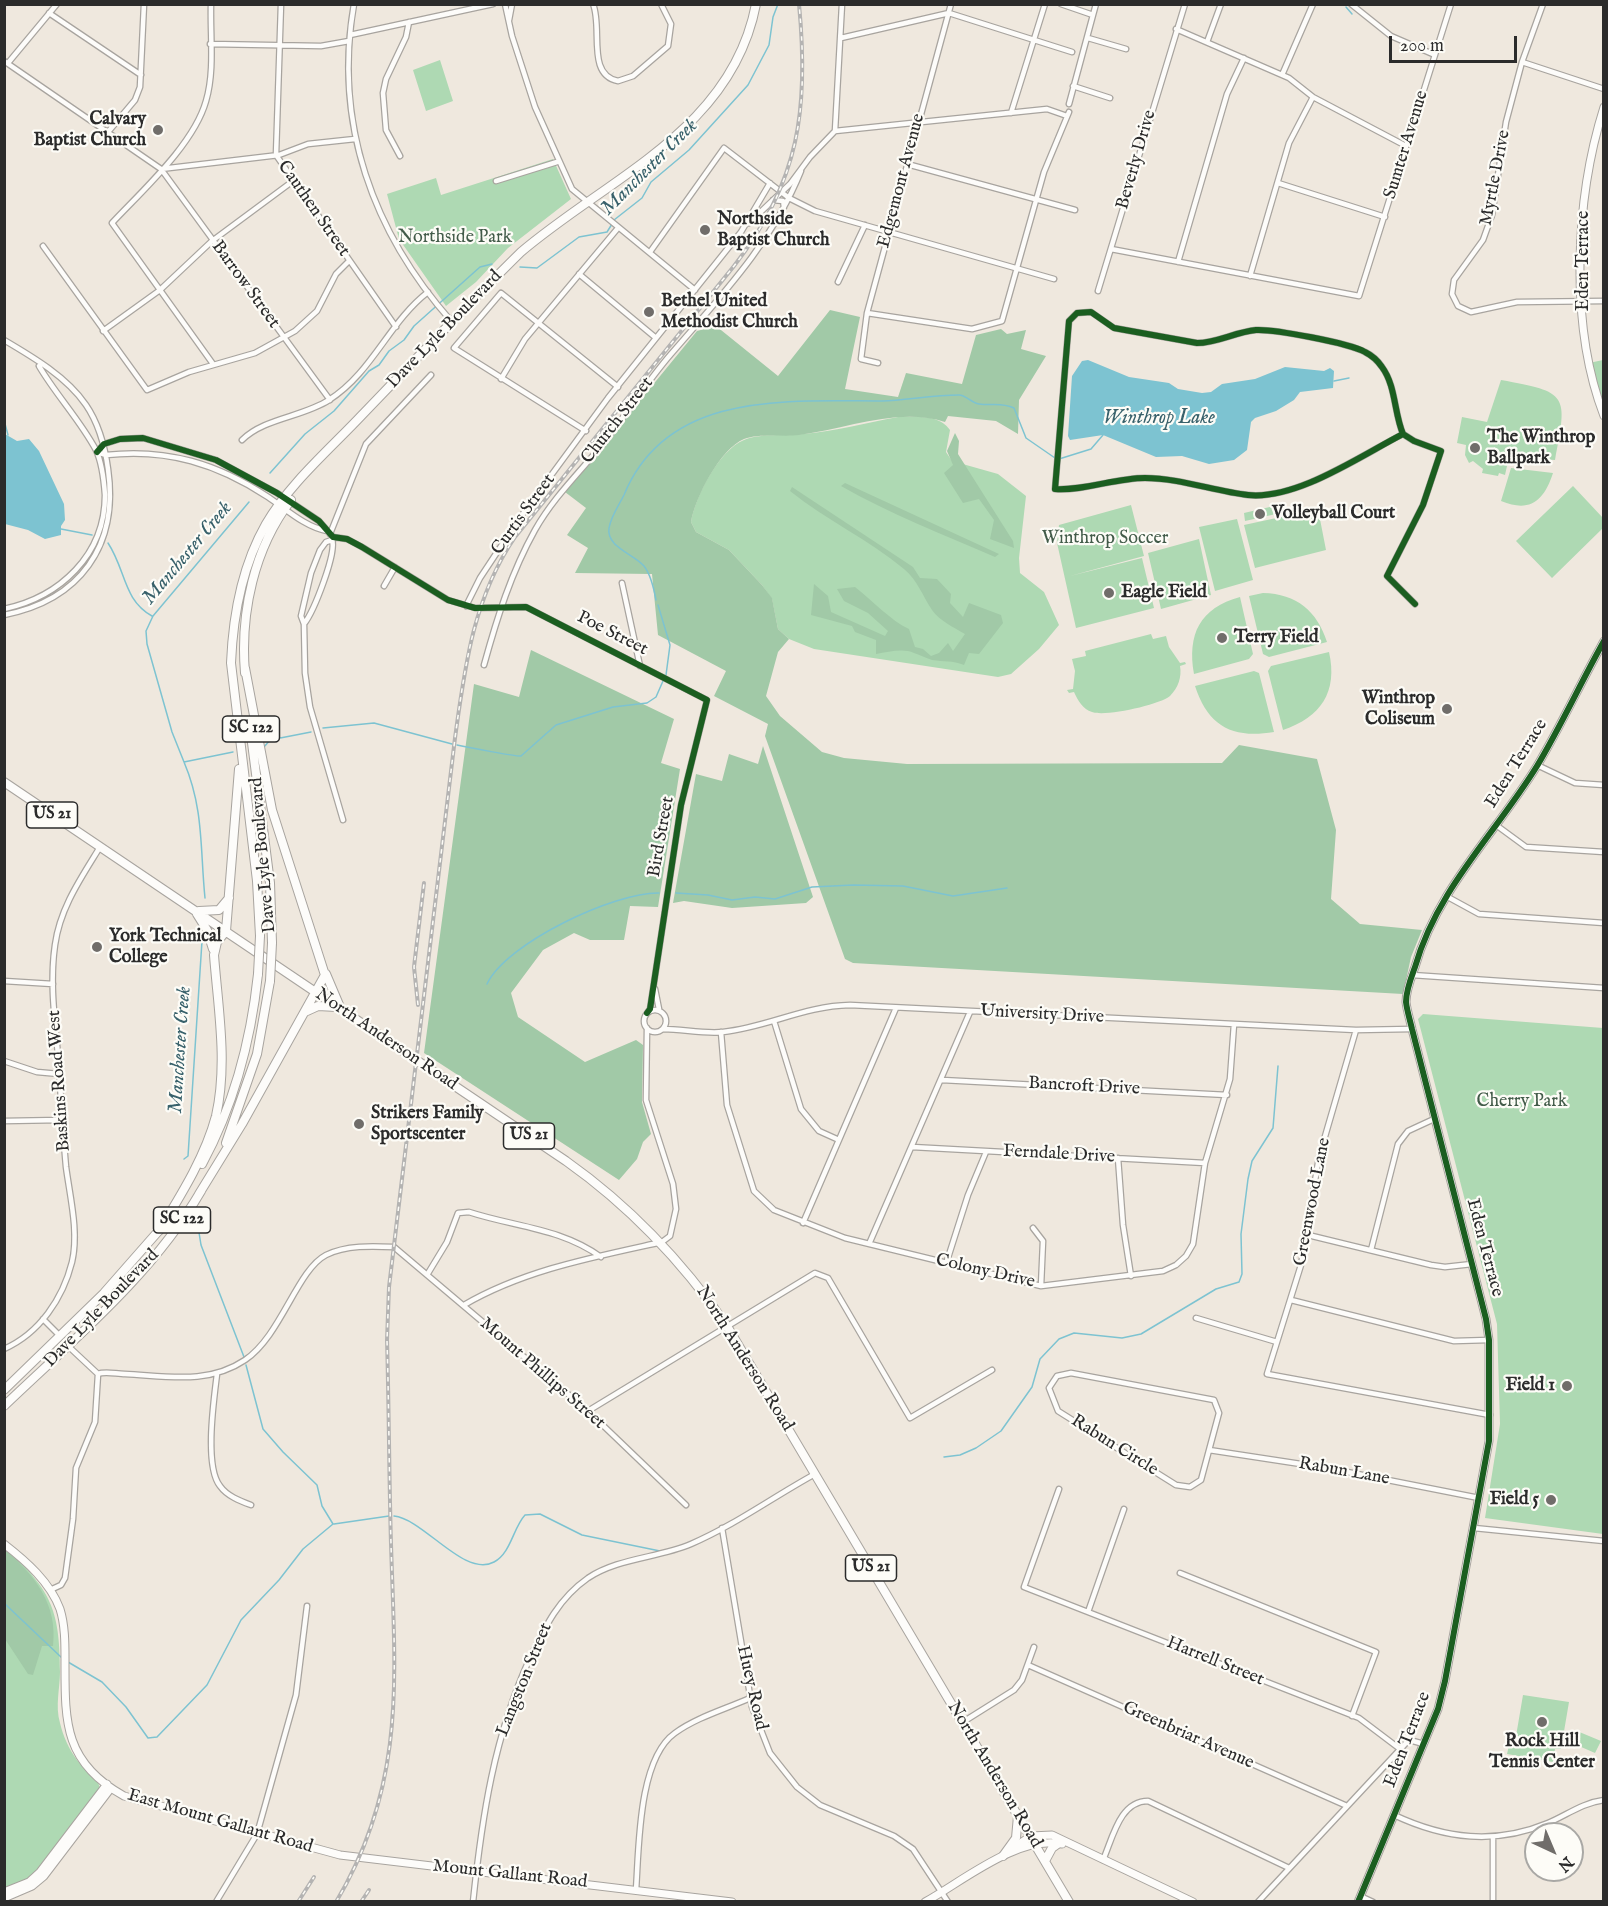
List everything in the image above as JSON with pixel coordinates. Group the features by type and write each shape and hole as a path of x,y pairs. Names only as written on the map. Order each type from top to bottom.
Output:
{"main road":[{"name":"Dave Lyle Boulevard","path":"4,1406 147,1265 199,1194 226,1143 250,1080 263,1030 270,981 272,943 270,883 245,668 245,626 253,582 268,538 285,504 301,479 521,252 586,201 667,144 702,112 722,88 740,55 756,4"},
{"name":"Dave Lyle Boulevard","path":"4,1390 136,1260 159,1231 200,1169 230,1103 249,1035 258,974 260,936 257,881 231,663 236,610 253,550 266,524 285,504"},
{"path":"245,668 272,810 324,970 341,1008"},
{"path":"214,955 217,942 226,931 238,808 240,738"},
{"name":"US 21","path":"4,782 226,931"},
{"path":"194,910 208,912 219,910 230,893"},
{"path":"159,1231 200,1159 218,1105 222,1062 214,955 207,930 194,910"},
{"name":"North Anderson Road","path":"226,931 575,1167 662,1242 685,1268 727,1326 1069,1902"},
{"path":"199,1194 305,1012 314,991 323,980 324,970"},
{"path":"305,1012 324,1006 341,1008"},
{"path":"1003,1856 1016,1838 1017,1814"},
{"path":"1045,1862 1052,1848 1059,1843"}],"street":[{"path":"6,62 57,4"},
{"path":"108,132 135,100 141,75 144,4"},
{"path":"211,4 207,99 202,113 188,139 112,223 213,364"},
{"name":"Cauthen Street","path":"281,4 276,155 396,327"},
{"path":"354,4 350,38 349,94 355,139 366,181 380,215 400,253 452,322"},
{"path":"210,44 321,46 408,22 493,4"},
{"path":"505,4 524,76 557,162 572,189 695,290"},
{"path":"509,23 512,4"},
{"path":"593,4 598,21 599,67 608,78 618,81 633,76 668,46 671,24 661,4"},
{"path":"842,4 835,131 1047,109 1068,114 1044,172 1002,321 972,329 867,313"},
{"name":"Edgemont Avenue","path":"878,363 861,360 867,313 951,4"},
{"path":"1011,113 1045,4"},
{"path":"1061,4 1093,15"},
{"path":"1069,104 1096,4"},
{"name":"Beverly Drive","path":"1098,291 1185,4"},
{"path":"1207,42 1221,4"},
{"path":"1282,75 1313,4"},
{"path":"1351,4 1391,36 1435,56"},
{"name":"Sumter Avenue","path":"1250,276 1359,296 1451,4"},
{"name":"Myrtle Drive","path":"1543,4 1522,62 1506,123 1492,215 1483,240 1454,280 1452,294 1458,306 1471,312 1502,303 1604,301"},
{"path":"49,13 141,75"},
{"path":"841,38 949,13 1072,52"},
{"path":"400,156 386,130 383,93 386,79 406,37 408,22"},
{"path":"1176,29 1282,75 1313,97 1406,146"},
{"path":"1088,38 1126,49"},
{"path":"1178,262 1227,94 1244,58"},
{"name":"Barrow Street","path":"6,62 161,170 330,400"},
{"path":"1522,62 1604,89"},
{"path":"1073,86 1110,98"},
{"path":"1112,249 1250,276 1289,143 1313,97"},
{"name":"Eden Terrace","path":"1604,107 1584,196 1581,250 1588,357 1604,416"},
{"name":"Curtis Street","path":"743,228 790,184 813,154 835,131"},
{"path":"161,170 276,155 308,144 355,139"},
{"path":"650,252 724,148 789,198 814,211 1054,279"},
{"path":"496,181 557,162"},
{"path":"907,164 1075,210"},
{"name":"Church Street","path":"484,665 501,607 535,530 549,508 602,444 670,355 745,270 766,240 801,171"},
{"path":"103,331 160,290 212,241 293,181"},
{"name":"Curtis Street","path":"466,606 480,578 519,519 618,387 743,228 770,183"},
{"path":"1278,183 1326,201 1385,217"},
{"path":"789,198 786,192 790,184"},
{"path":"773,200 789,198"},
{"path":"773,200 783,201 784,207"},
{"path":"501,379 519,348 579,274 614,225"},
{"path":"838,282 865,225"},
{"path":"43,246 147,390 213,364 235,360 284,338 317,311 329,284 349,261"},
{"path":"579,274 656,338"},
{"path":"242,440 250,431 306,412 330,400 365,368 408,310 428,292"},
{"path":"586,431 454,348 501,293 618,387"},
{"path":"1403,434 1311,481 1290,490 1268,495 1250,495 1148,478 1124,478 1065,490 1055,489 1069,321 1077,313 1091,312 1114,328 1184,342 1209,343 1258,330 1344,345 1363,351 1382,368 1390,382 1403,434 1414,441 1441,451 1423,505 1386,576 1414,604"},
{"path":"4,340 74,390 87,406 104,444 111,487 110,515 102,541 91,563 61,593 39,606 4,615"},
{"path":"4,609 35,600 57,588 75,572 93,547 99,533 105,500 97,452 38,363"},
{"path":"343,820 309,700 305,673 304,624 301,616 310,573 320,550 330,535 366,444 431,375"},
{"path":"97,452 104,444 120,438 143,438 216,460 285,504"},
{"path":"97,452 106,455 195,460 213,466 319,521 334,544 327,571 310,616 304,624"},
{"path":"195,460 197,453"},
{"name":"Poe Street","path":"285,504 315,529 347,539 440,596 466,606 484,609 521,606 535,611 707,700"},
{"path":"384,586 395,567"},
{"path":"622,583 640,666"},
{"name":"Eden Terrace","path":"1359,1899 1438,1709 1474,1528 1486,1460 1490,1415 1489,1340 1406,1003 1412,975 1429,927 1454,880 1496,825 1537,765 1604,641"},
{"name":"Bird Street","path":"662,1242 670,1236 676,1209 673,1184 646,1100 644,1019 650,1009 681,806 707,700"},
{"path":"1537,765 1575,783 1604,785"},
{"path":"1496,825 1526,846 1604,852"},
{"name":"Baskins Road West","path":"4,1348 29,1333 43,1319 66,1282 74,1246 61,1120 52,984 55,944 64,913 76,886 100,847"},
{"path":"1446,896 1479,914 1604,923"},
{"path":"1412,975 1604,988"},
{"name":"Bird Street","path":"654,980 656,1006 666,1021"},
{"path":"4,981 52,984"},
{"name":"University Drive","path":"663,1029 721,1032 774,1021 801,1011 834,1006 1356,1030 1412,1029"},
{"path":"803,1223 896,1008"},
{"path":"647,1013 656,1010 661,1012"},
{"path":"869,1244 970,1012"},
{"path":"646,1039 653,1032 663,1029 666,1021 675,1029"},
{"path":"774,1021 801,1109 819,1131 839,1140"},
{"name":"Colony Drive","path":"721,1032 727,1105 754,1191 774,1210 803,1223 869,1244 1041,1286 1163,1271 1176,1265 1186,1256 1193,1244 1205,1163 1227,1095 1233,1063 1234,1024"},
{"path":"646,1028 653,1032"},
{"name":"Greenwood Lane","path":"1356,1030 1319,1157 1308,1234 1291,1300 1267,1374 1490,1415"},
{"path":"4,1061 37,1072 59,1074"},
{"name":"Bancroft Drive","path":"942,1080 1227,1095"},
{"path":"1371,1250 1398,1144 1408,1131 1434,1119"},
{"path":"4,1121 61,1120"},
{"name":"Ferndale Drive","path":"912,1147 1205,1163"},
{"path":"946,1264 968,1194 986,1152"},
{"path":"1118,1158 1123,1225 1131,1276"},
{"path":"427,1275 447,1242 458,1213 469,1212 564,1236 580,1242 601,1257"},
{"path":"1033,1228 1043,1241 1041,1286"},
{"path":"1308,1234 1438,1266 1472,1264"},
{"path":"464,1305 488,1291 551,1268 662,1242"},
{"name":"Mount Phillips Street","path":"217,1374 247,1359 267,1340 312,1268 324,1256 356,1247 394,1247 588,1411 686,1505"},
{"path":"588,1411 815,1273 828,1278 910,1418 992,1370"},
{"path":"1291,1300 1454,1341 1489,1340"},
{"path":"1196,1318 1277,1342"},
{"path":"43,1319 60,1336"},
{"path":"67,1345 98,1374 197,1377 217,1374 213,1411 213,1466 219,1485 238,1501 251,1505"},
{"name":"Rabun Circle","path":"1071,1373 1214,1400 1219,1413 1209,1450 1201,1480 1190,1487 1176,1485 1058,1411 1049,1388 1058,1376 1071,1373"},
{"path":"48,1590 61,1585 65,1578 72,1530 76,1468 95,1422 98,1374"},
{"name":"Rabun Lane","path":"1209,1450 1327,1468 1479,1498"},
{"name":"Langston Street","path":"473,1902 486,1796 504,1726 527,1666 555,1609 566,1595 602,1571 681,1548 722,1528 815,1474"},
{"name":"Harrell Street","path":"1059,1489 1024,1587 1352,1716 1372,1726 1400,1749"},
{"path":"1088,1612 1124,1509"},
{"name":"Huey Road","path":"722,1528 750,1698 757,1726 770,1753 797,1787 819,1805 894,1836 913,1849 948,1902"},
{"path":"1474,1528 1604,1541"},
{"name":"East Mount Gallant Road","path":"4,1544 31,1567 59,1608 65,1654 65,1715 69,1737 84,1761 109,1786 141,1802 257,1834 360,1858"},
{"path":"1180,1573 1376,1652 1352,1716"},
{"path":"216,1902 257,1834 296,1695 306,1606"},
{"path":"963,1722 1014,1690 1023,1680 1034,1647"},
{"name":"Greenbriar Avenue","path":"1028,1665 1347,1806"},
{"path":"636,1890 644,1804 648,1776 654,1757 674,1733 750,1698"},
{"path":"1258,1902 1400,1749 1413,1741 1424,1744"},
{"path":"4,1892 23,1885 40,1872 109,1786"},
{"path":"4,1898 32,1886 44,1876 109,1786"},
{"path":"1394,1815 1447,1834 1493,1838 1533,1828 1581,1806 1604,1800"},
{"path":"1103,1860 1126,1808 1136,1801 1148,1801 1289,1868"},
{"path":"925,1902 1003,1856 1048,1834 1193,1902"},
{"path":"1493,1838 1493,1902"},
{"path":"1033,1840 1070,1844"},
{"name":"Mount Gallant Road","path":"360,1858 732,1902"},
{"path":"1359,1899 1373,1902"}],"green space":[{"path":"440,60 453,101 426,111 413,70"},
{"name":"Northside Park","path":"553,159 571,199 508,248 476,282 446,306 399,239 387,194 436,178 441,195"},
{"path":"830,310 860,317 845,389 898,397 906,373 962,384 976,335 1001,329 1007,334 1026,330 1021,349 1046,356 1019,400 1018,434 996,421 948,416 945,422 927,418 891,418 799,435 750,437 735,444 718,463 703,488 691,522 696,532 729,550 772,598 778,629 789,639 778,652 766,696 780,716 822,752 844,758 907,764 1222,763 1239,745 1317,759 1336,830 1331,899 1360,924 1422,930 1411,957 1403,994 853,963 845,959 765,736 768,724 714,696 726,671 658,635 652,574 575,573 588,548 567,535 586,508 565,492 697,331 716,326 778,376"},
{"path":"1603,360 1603,415 1589,363"},
{"path":"1501,380 1540,388 1551,393 1558,400 1561,421 1555,460 1509,457 1505,475 1499,473 1498,476 1482,473 1483,469 1473,461 1469,463 1465,455 1466,445 1457,443 1462,417 1487,422"},
{"path":"898,417 919,417 940,421 950,430 946,452 952,461 998,474 1026,496 1019,558 1020,573 1044,592 1059,625 1039,649 1011,674 998,677 814,649 789,639 778,629 772,599 762,585 729,550 696,532 691,522 697,500 717,464 735,445 744,440 827,431"},
{"path":"955,433 959,441 958,454 1013,541 1014,548 990,539 994,520 979,499 963,503 944,473 953,465 947,451"},
{"path":"1511,468 1553,473 1540,497 1528,505 1520,506 1501,501"},
{"path":"845,483 999,554 995,557 898,515 841,486"},
{"path":"1573,486 1603,518 1603,528 1552,578 1516,541"},
{"path":"792,487 913,567 920,578 937,579 951,594 950,603 963,617 969,603 1001,615 1003,623 979,654 969,653 964,665 932,660 905,651 876,654 876,640 855,632 852,626 811,615 814,584 828,596 831,612 885,636 888,631 868,613 844,601 837,589 855,587 888,616 909,629 915,647 923,649 931,656 939,653 948,643 953,651 965,634 935,614 916,583 904,569 790,491"},
{"name":"Winthrop Soccer","path":"1131,505 1144,556 1070,576 1142,558 1154,608 1076,628 1057,543 1059,525"},
{"name":"Volleyball Court","path":"1274,506 1276,514 1245,521 1244,513"},
{"path":"1318,509 1326,550 1255,568 1244,525"},
{"path":"1237,519 1253,580 1215,591 1199,527"},
{"path":"1199,539 1211,595 1161,609 1148,553"},
{"path":"1263,593 1286,597 1304,606 1318,621 1327,642 1269,657 1263,654 1249,596"},
{"name":"Terry Field","path":"1240,597 1253,654 1249,659 1194,674 1193,647 1199,625 1215,608"},
{"path":"1151,634 1153,639 1166,636 1169,647 1180,663 1185,662 1186,664 1180,666 1179,682 1170,696 1119,712 1099,713 1083,707 1074,692 1069,693 1067,690 1073,689 1075,671 1072,659 1086,656 1085,651"},
{"path":"531,650 674,719 661,763 680,769 658,907 630,906 624,940 590,940 574,933 543,950 511,993 518,1017 585,1062 636,1040 643,1045 642,1102 651,1134 643,1142 637,1159 619,1180 424,1053 474,684 519,697"},
{"path":"1329,652 1331,679 1324,701 1307,718 1283,730 1268,671 1271,666"},
{"path":"1254,671 1259,673 1274,732 1246,733 1224,727 1207,711 1195,686"},
{"path":"763,746 813,897 806,903 732,908 684,901 673,903 696,774 722,781 729,754 758,764"},
{"name":"Cherry Park","path":"1423,1014 1603,1028 1603,1534 1485,1518 1500,1424 1497,1324 1418,1019"},
{"path":"4,1546 32,1575 49,1601 58,1631 60,1672 58,1710 61,1728 74,1756 97,1781 100,1788 47,1862 28,1880 4,1890"},
{"path":"5,1550 35,1581 48,1604 52,1617 53,1646 42,1646 33,1675 28,1674 5,1639"},
{"name":"Rock Hill Tennis Center","path":"1523,1695 1569,1702 1561,1749 1555,1749 1553,1762 1507,1754 1510,1741 1515,1742"},
{"name":"Rock Hill Tennis Center","path":"1577,1731 1601,1741 1595,1753 1572,1743"}],"water":[{"name":"Winthrop Lake","path":"1088,360 1129,377 1169,383 1178,389 1202,393 1211,392 1222,384 1255,379 1285,367 1324,371 1330,368 1334,371 1333,388 1300,392 1294,400 1276,411 1255,418 1251,422 1247,450 1234,460 1209,464 1182,456 1156,457 1103,435 1070,440 1068,436 1072,376 1082,361"},
{"path":"5,434 17,441 29,439 39,451 64,504 65,520 61,526 61,535 45,539 28,530 5,524"}],"waterway":[{"name":"Manchester Creek","path":"614,220 642,198 651,182 689,150 748,85 769,45 773,17 778,4"},
{"path":"1346,7 1352,14"},
{"name":"Manchester Creek","path":"520,267 537,268 579,237 607,232 612,224"},
{"name":"Manchester Creek","path":"270,473 305,434 334,411 369,371 379,365 389,351 404,340 414,326 480,267 492,264"},
{"path":"1334,381 1349,378"},
{"path":"656,600 652,582 644,566 616,545 609,535 609,528 615,511 644,461 669,436 700,419 734,409 770,403 882,401 959,395 976,403 1005,405 1014,408 1026,438 1055,458"},
{"path":"4,420 8,435"},
{"path":"1059,459 1091,449 1103,435"},
{"name":"Manchester Creek","path":"184,762 172,732 147,644 146,631 153,616 249,502"},
{"path":"61,529 92,535"},
{"path":"108,543 135,602 152,616"},
{"path":"658,605 670,645 666,675"},
{"path":"457,745 521,756 556,725 613,707 647,703 656,697 663,681"},
{"path":"323,728 374,723 452,744"},
{"path":"264,747 270,740 311,732"},
{"name":"Manchester Creek","path":"205,898 198,813 184,762 233,752"},
{"path":"676,893 708,895 732,900 755,897 775,899 812,887 853,885 903,886 953,896 1007,888"},
{"path":"487,984 498,968 516,952 564,923 616,901 659,893"},
{"name":"Manchester Creek","path":"184,1159 188,1156 202,941"},
{"path":"944,1457 960,1455 976,1448 1001,1431 1032,1387 1040,1359 1059,1339 1074,1333 1122,1338 1141,1334 1216,1289 1239,1282 1242,1274 1241,1234 1248,1179 1252,1161 1273,1128 1278,1066"},
{"name":"Manchester Creek","path":"197,1220 201,1245 244,1357"},
{"name":"Manchester Creek","path":"246,1365 263,1429 317,1485 322,1506 333,1524"},
{"path":"394,1516 406,1519 457,1555 482,1565 500,1558 525,1515 540,1514 582,1535 660,1551"},
{"path":"334,1524 389,1516"},
{"name":"Manchester Creek","path":"68,1662 102,1682 126,1707 148,1738 157,1737 207,1685 241,1620 279,1580 303,1549 333,1524"},
{"name":"Manchester Creek","path":"4,1603 62,1658"}],"railway":[{"path":"336,1902 359,1858 375,1814 386,1771 392,1728 394,1639 387,1340 389,1287 455,738 473,634 489,584 515,537 734,266 756,235 773,204 786,173 795,142 800,110 802,42 799,4"},
{"path":"418,1005 414,967 424,883"},
{"path":"298,1902 314,1877"},
{"path":"361,1902 369,1890"}],"cycle path":[{"path":"1403,434 1328,475 1287,491 1267,495 1248,495 1171,480 1145,478 1055,489 1069,321 1077,313 1091,312 1114,328 1197,343 1256,330 1278,332 1356,348 1372,356 1387,374 1403,434 1414,441 1441,451 1423,505 1387,576 1415,604"},
{"path":"97,452 104,444 120,439 143,438 216,460 277,493 319,521 333,537 347,539 362,547 448,600 475,608 526,607 707,700 681,805 650,1009 647,1013"},
{"path":"1358,1902 1438,1709 1489,1441 1489,1340 1486,1319 1409,1016 1407,993 1425,939 1438,912 1452,887 1537,766 1604,641"}],"place":[{"name":"Calvary Baptist Church","path":"158,130"},
{"name":"Northside Baptist Church","path":"705,230"},
{"name":"Bethel United Methodist Church","path":"649,312"},
{"name":"The Winthrop Ballpark","path":"1475,448"},
{"name":"Volleyball Court","path":"1260,514"},
{"name":"Eagle Field","path":"1109,593"},
{"name":"Terry Field","path":"1222,638"},
{"name":"Winthrop Coliseum","path":"1447,709"},
{"name":"York Technical College","path":"97,947"},
{"name":"Strikers Family Sportscenter","path":"359,1124"},
{"name":"Field 1","path":"1567,1386"},
{"name":"Field 5","path":"1551,1500"},
{"name":"Rock Hill Tennis Center","path":"1542,1722"}]}
